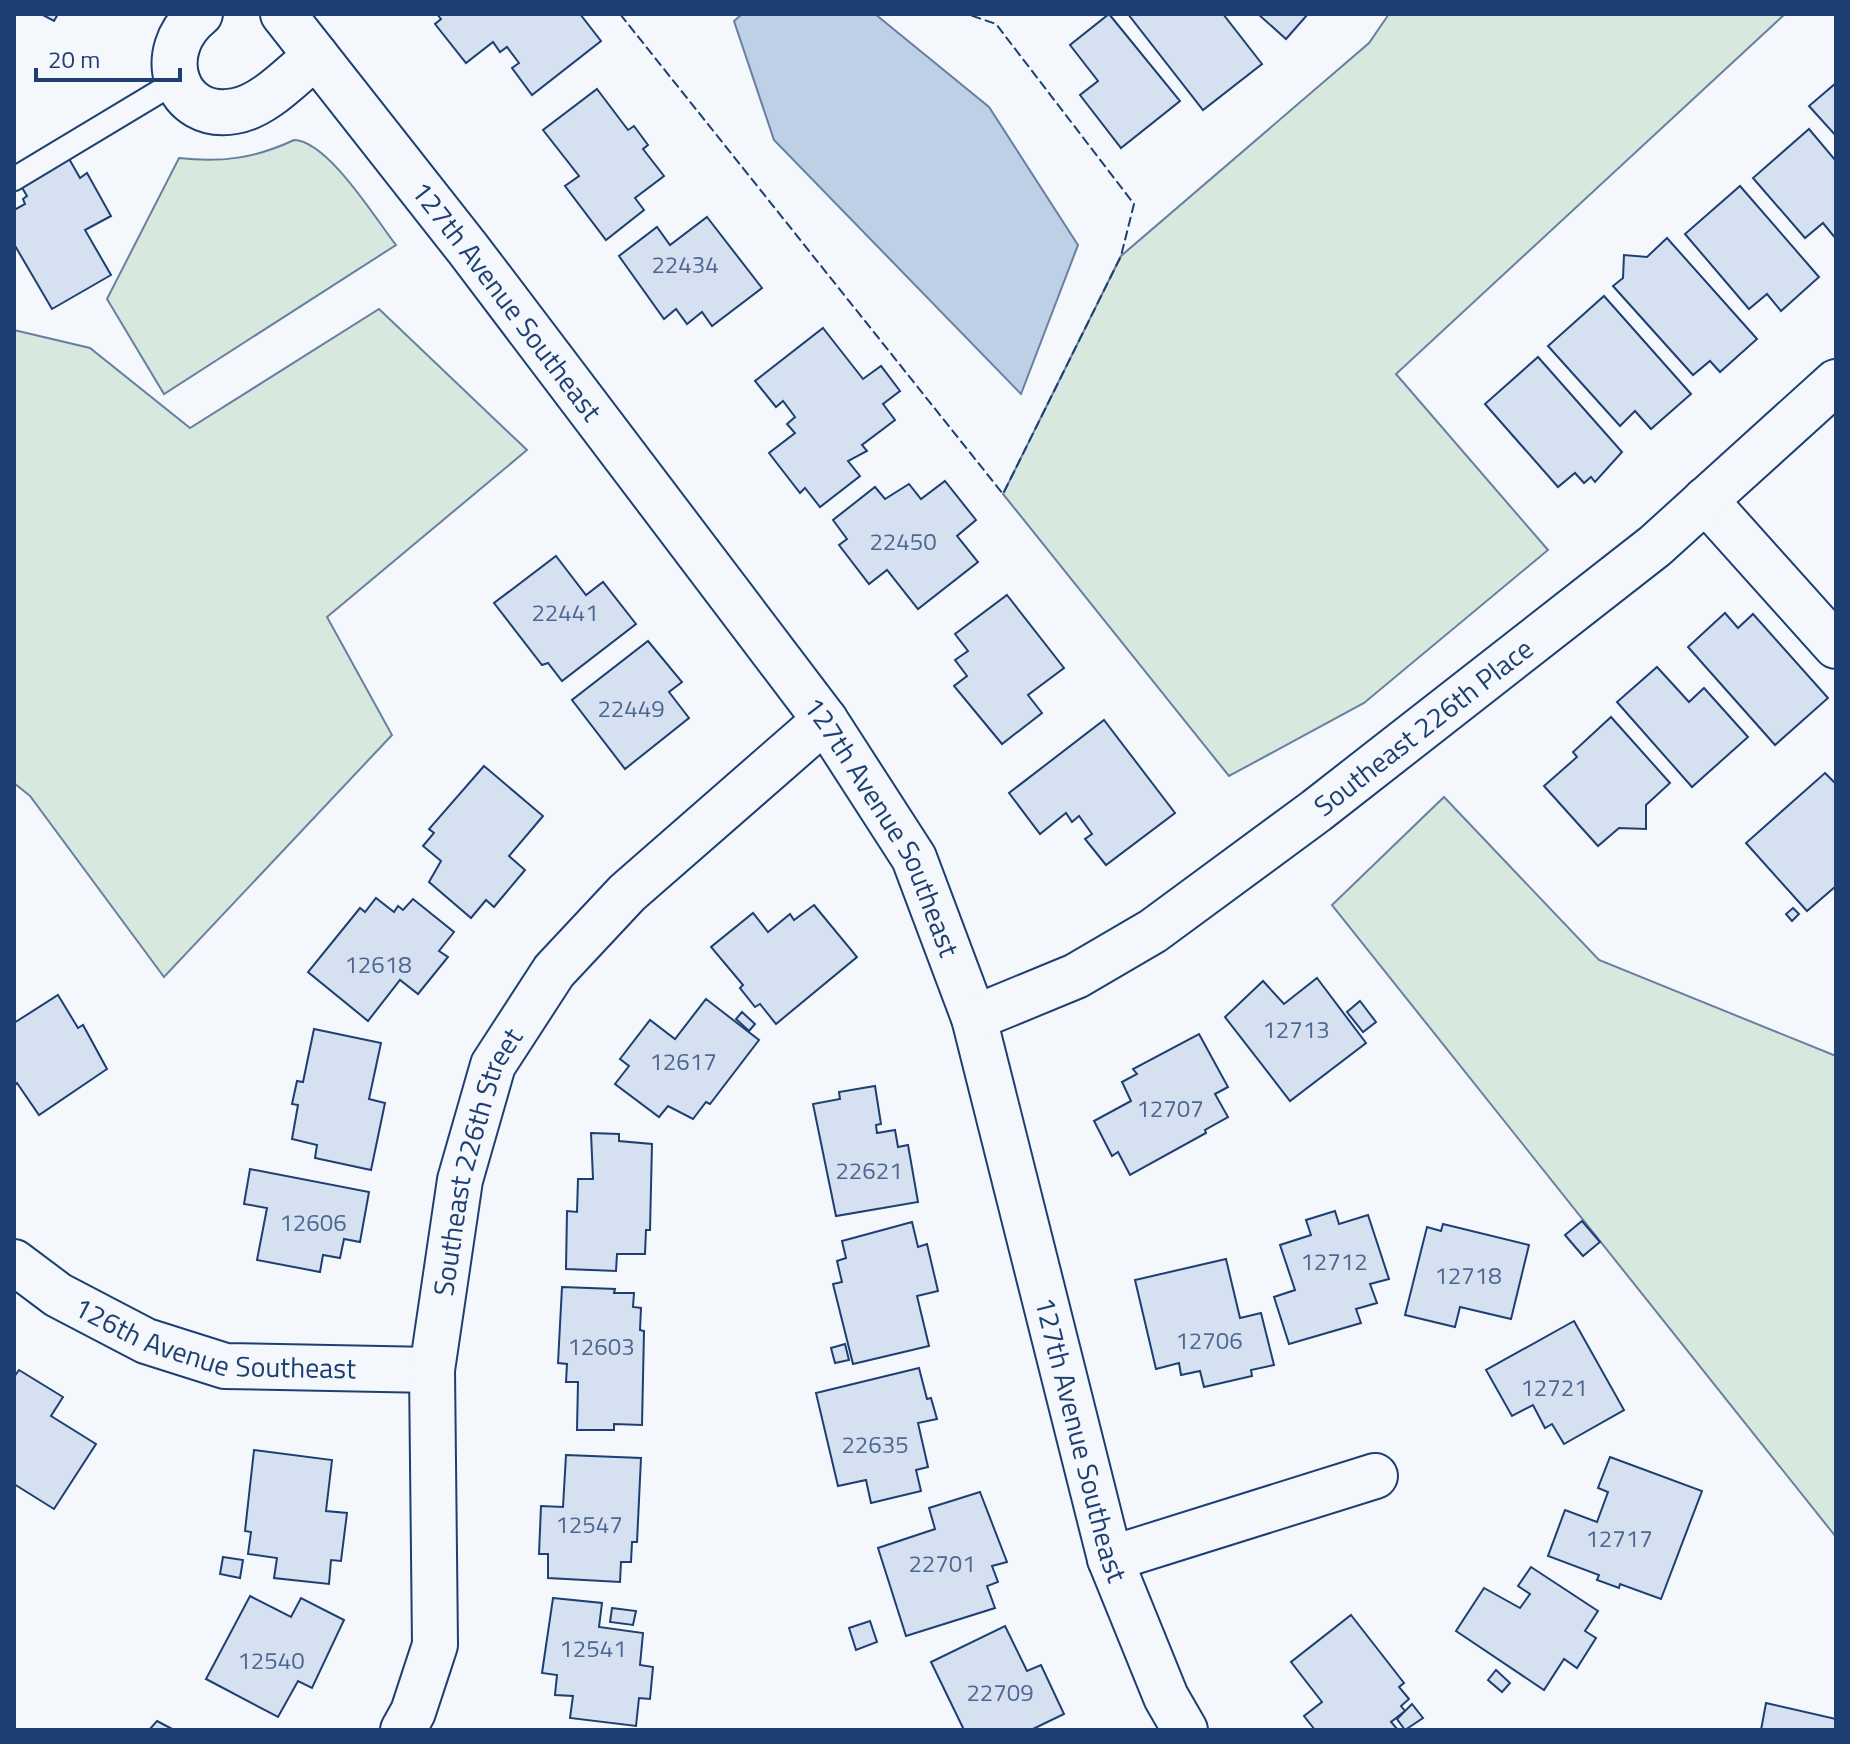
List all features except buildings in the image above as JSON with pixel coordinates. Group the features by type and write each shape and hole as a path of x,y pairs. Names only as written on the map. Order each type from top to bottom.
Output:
{"street":[{"path":"200,14 180,35 173,54 177,81 183,92 199,106 218,113 238,111 257,102 316,56"},
{"name":"127th Avenue Southeast","path":"283,14 468,249 825,720 914,858 974,1018 1110,1559 1166,1697 1185,1730"},
{"name":"Southeast 226th Place","path":"974,1018 1076,976 1153,931 1366,772 1655,546 1836,382"},
{"path":"1705,500 1836,646"},
{"name":"Southeast 226th Street","path":"403,1730 413,1712 435,1645 432,1370 460,1180 493,1065 554,971 627,893 825,720"},
{"name":"126th Avenue Southeast","path":"14,1262 58,1295 146,1341 225,1366 432,1370"},
{"path":"1110,1559 1375,1476"}],"lane":[{"path":"14,179 177,81"}],"shaded area":[{"path":"1389,14 1785,14 1396,374 1548,550 1364,703 1229,776 1003,494 1121,256 1369,43"},
{"path":"294,140 321,153 336,167 396,245 164,394 107,299 179,158 238,158"},
{"path":"379,309 527,450 327,617 392,735 164,977 30,796 14,783 14,330 90,348 190,428"},
{"path":"1444,797 1599,960 1836,1056 1836,1537 1332,905"}],"water":[{"path":"742,14 875,14 989,107 1078,245 1021,394 774,140 734,21"}],"fence":[{"path":"620,14 1003,494 1121,256 1134,204 996,24 967,14"}]}
